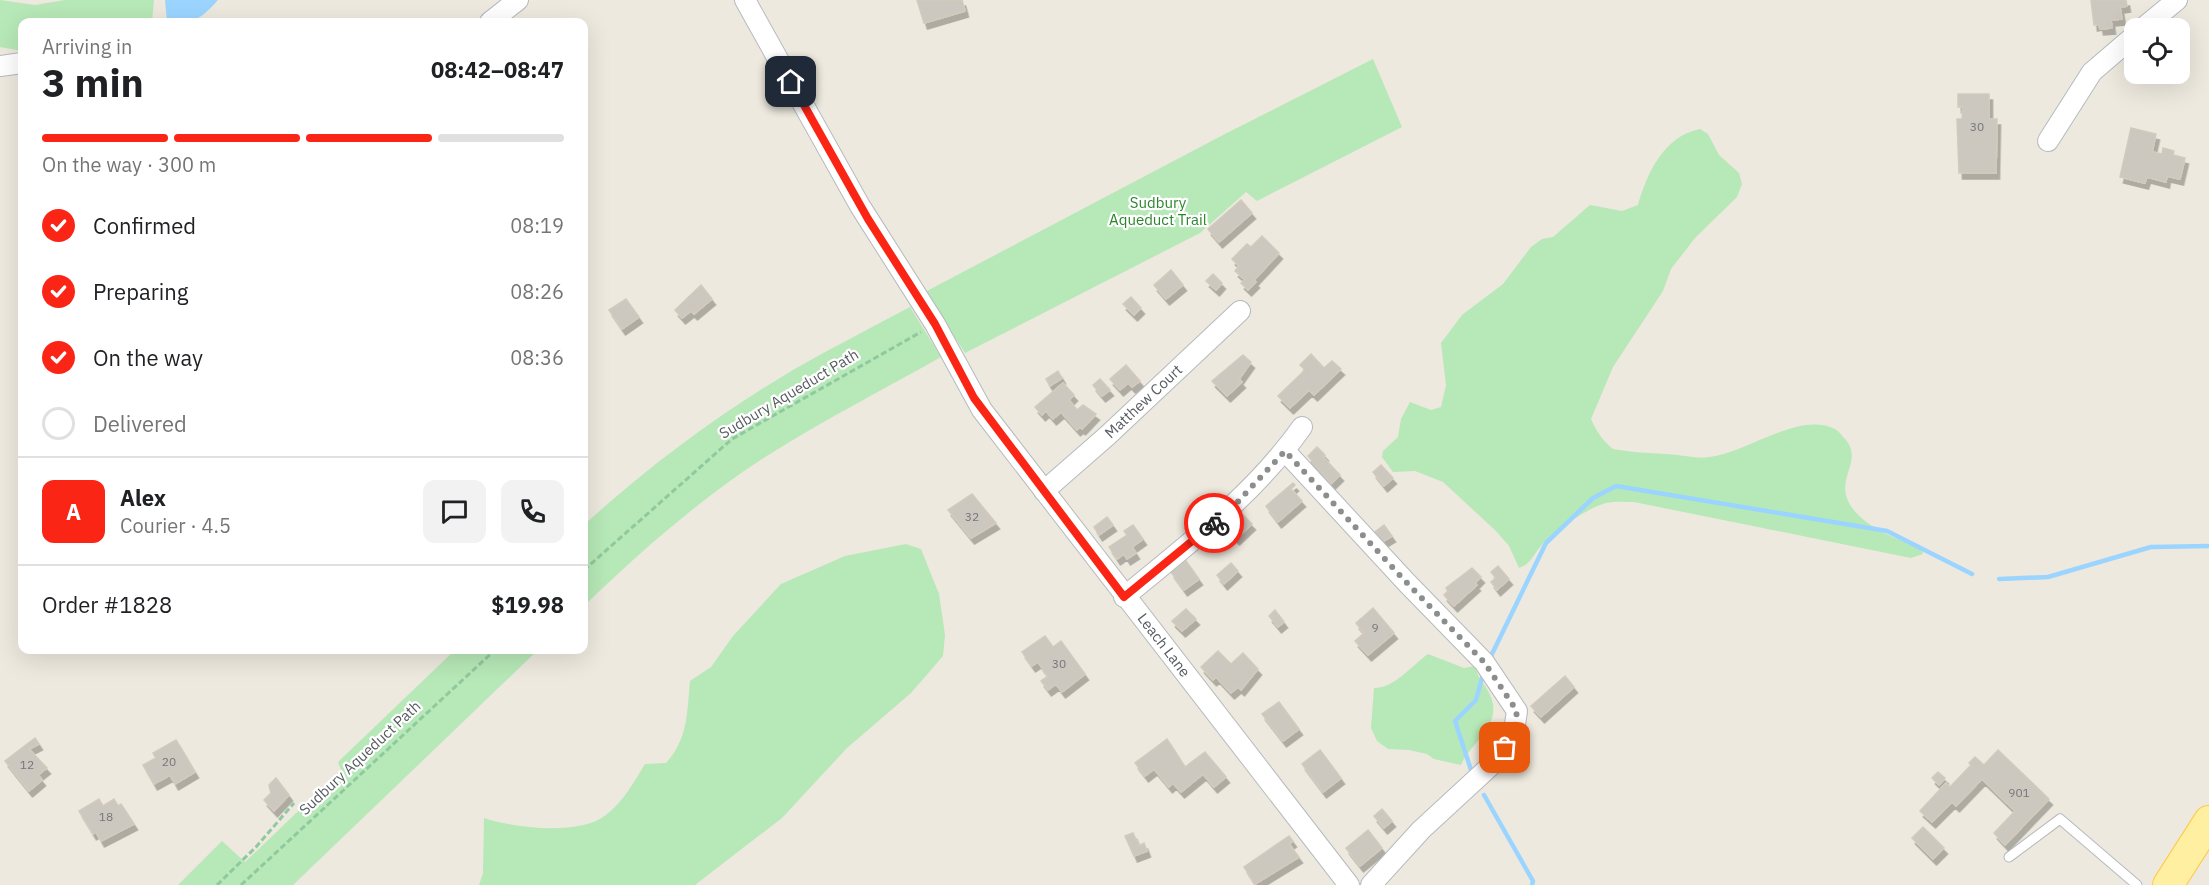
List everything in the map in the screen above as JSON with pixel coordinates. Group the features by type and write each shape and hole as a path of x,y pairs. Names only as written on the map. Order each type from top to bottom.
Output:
{"main road":[{"path":"2168,885 2209,821"}],"street":[{"path":"495,18 518,0"},
{"name":"Leach Lane","path":"745,0 861,206 935,324 974,398 1124,597 1349,885"},
{"path":"2155,18 2177,0"},
{"path":"2048,141 2092,72 2124,45"},
{"path":"0,66 18,64"},
{"name":"Matthew Court","path":"1044,491 1107,436 1240,311"},
{"path":"1124,597 1232,508 1285,451 1302,427"},
{"path":"1285,451 1407,583 1484,662 1517,711 1513,737 1498,759 1421,831 1371,885"}],"lane":[{"path":"2009,857 2060,819 2137,885"}],"path":[{"name":"Sudbury Aqueduct Path","path":"588,566 732,439 935,324"},
{"name":"Sudbury Aqueduct Path","path":"241,885 491,654"},
{"path":"217,885 256,847 294,803"}],"green space":[{"path":"0,0 35,5 65,0 154,0 152,18 18,18 18,50 0,47"},
{"name":"Sudbury Aqueduct Trail","path":"1373,59 1402,127 1257,201 1246,192 1200,233 965,353 925,292 1223,135"},
{"path":"1700,129 1708,134 1719,155 1739,173 1742,184 1737,197 1695,238 1671,269 1663,291 1613,367 1591,419 1595,428 1613,449 1701,458 1724,454 1805,425 1821,425 1835,429 1850,446 1852,453 1845,487 1850,505 1857,514 1877,529 1922,548 1923,554 1911,558 1634,502 1616,502 1598,506 1571,521 1547,540 1529,561 1519,568 1509,546 1496,531 1443,482 1415,471 1393,472 1382,457 1383,451 1398,437 1401,419 1410,402 1431,410 1441,407 1446,385 1441,343 1462,315 1503,284 1531,247 1542,239 1553,237 1590,205 1622,211 1638,205 1652,169 1667,148 1676,139"},
{"path":"910,307 941,357 812,429 720,488 673,526 588,602 588,521 684,442 765,387"},
{"path":"906,544 921,549 939,594 945,635 943,656 911,693 847,748 782,818 695,885 479,885 483,873 484,818 512,825 564,828 595,822 606,815 623,798 645,764 666,763 673,754 679,745 685,725 690,681 711,667 733,636 781,584 845,556"},
{"path":"451,654 534,654 293,885 178,885 222,841 245,862 341,770 338,762"},
{"path":"1428,654 1464,668 1475,666 1493,705 1490,724 1461,765 1409,750 1388,749 1377,741 1371,728 1374,688 1396,680"}],"water":[{"path":"165,0 218,0 198,18 167,18"}],"building":[{"path":"917,0 962,0 965,11 924,23"},
{"path":"2091,0 2126,0 2127,6 2120,7 2122,19 2111,20 2112,28 2100,29 2099,24 2094,25"},
{"path":"1958,94 1989,94 1989,119 1997,119 1996,173 1959,173 1957,119 1962,119 1963,107 1958,107"},
{"path":"2131,128 2156,134 2152,152 2162,154 2163,148 2174,151 2173,155 2185,158 2180,179 2167,176 2166,182 2147,177 2145,183 2120,177"},
{"path":"1241,200 1252,213 1219,242 1208,229"},
{"path":"1262,236 1279,253 1254,280 1256,282 1248,290 1241,283 1245,280 1235,271 1239,266 1232,259 1247,244 1251,247"},
{"path":"1171,270 1183,285 1166,299 1154,285"},
{"path":"1213,274 1222,283 1216,290 1206,281"},
{"path":"701,285 712,299 694,314 691,311 682,318 675,310"},
{"path":"1131,297 1141,308 1134,315 1123,304"},
{"path":"626,299 639,317 622,329 609,310"},
{"path":"1311,354 1324,368 1332,361 1341,369 1314,395 1309,390 1290,408 1278,396 1305,370 1300,365"},
{"path":"1243,355 1251,362 1239,379 1242,382 1227,396 1212,381"},
{"path":"1126,365 1140,381 1132,387 1128,383 1120,390 1110,379"},
{"path":"1058,371 1062,378 1050,386 1046,379"},
{"path":"1100,379 1110,390 1102,396 1093,385"},
{"path":"1063,383 1074,395 1069,400 1077,410 1083,405 1096,414 1082,429 1080,427 1077,430 1061,412 1053,419 1046,411 1042,415 1035,407"},
{"path":"1317,447 1340,475 1331,484 1308,456"},
{"path":"1381,465 1393,478 1384,486 1373,472"},
{"path":"1293,483 1295,485 1291,489 1302,501 1278,522 1266,506"},
{"path":"972,494 996,523 971,538 948,510"},
{"path":"1243,515 1252,524 1236,539 1227,530"},
{"path":"1107,517 1113,525 1099,535 1094,527"},
{"path":"1133,525 1143,539 1132,547 1136,553 1127,559 1124,554 1117,559 1109,547 1127,535 1124,531"},
{"path":"1384,525 1392,536 1382,542 1375,532"},
{"path":"1186,561 1199,579 1184,590 1171,572"},
{"path":"1231,563 1238,571 1224,584 1217,575"},
{"path":"1498,566 1509,579 1497,590 1491,582 1496,578 1491,572"},
{"path":"1472,568 1481,577 1475,583 1477,585 1454,606 1444,595 1448,591 1446,588"},
{"path":"1373,608 1394,633 1368,655 1355,641 1364,633 1356,623"},
{"path":"1186,609 1196,619 1182,631 1172,621"},
{"path":"1275,610 1284,622 1278,627 1269,616"},
{"path":"1045,636 1053,647 1061,641 1085,674 1062,692 1056,684 1048,690 1041,681 1048,676 1038,662 1032,666 1022,652"},
{"path":"1218,651 1231,664 1243,653 1258,669 1241,690 1238,687 1231,693 1216,677 1213,680 1201,667"},
{"path":"1565,676 1574,687 1541,717 1531,706"},
{"path":"1279,702 1299,729 1283,741 1262,714"},
{"path":"35,738 39,744 29,749 47,768 38,775 42,780 29,791 5,761"},
{"path":"1167,739 1185,767 1205,752 1226,777 1214,787 1203,774 1181,792 1173,783 1169,787 1154,769 1145,776 1135,763"},
{"path":"176,740 195,772 175,784 170,775 154,784 143,765 156,758 153,753"},
{"path":"1320,750 1341,778 1323,792 1302,764"},
{"path":"1998,750 2049,799 2005,845 1994,833 2015,811 1982,779 1956,806 1952,802 1932,822 1920,811 1946,783 1950,787 1971,765 1969,763 1975,757 1984,765"},
{"path":"1938,772 1945,778 1939,785 1932,778"},
{"path":"276,778 289,795 274,811 264,800 271,793 269,785"},
{"path":"99,799 103,806 114,799 118,806 121,804 134,824 101,841 96,832 93,834 79,811"},
{"path":"1382,809 1392,821 1384,828 1374,816"},
{"path":"1923,827 1944,848 1933,859 1912,838"},
{"path":"1368,830 1382,848 1360,866 1346,848"},
{"path":"1133,833 1139,846 1144,843 1147,851 1134,856 1125,836"},
{"path":"1289,836 1293,841 1289,844 1299,857 1255,884 1244,867"}],"waterway":[{"path":"1491,656 1546,543 1593,498 1616,486 1887,531 1972,574"},
{"path":"1999,579 2048,577 2151,547 2209,546"},
{"path":"1472,773 1455,721 1476,700 1483,674"},
{"path":"1484,795 1533,881 1532,885"}],"way so far":[{"path":"1214,523 1232,508 1285,451 1407,583 1484,662 1517,711 1513,737 1505,748"}],"route":[{"path":"791,82 875,231 948,346 974,398 1124,597 1214,523"}]}
